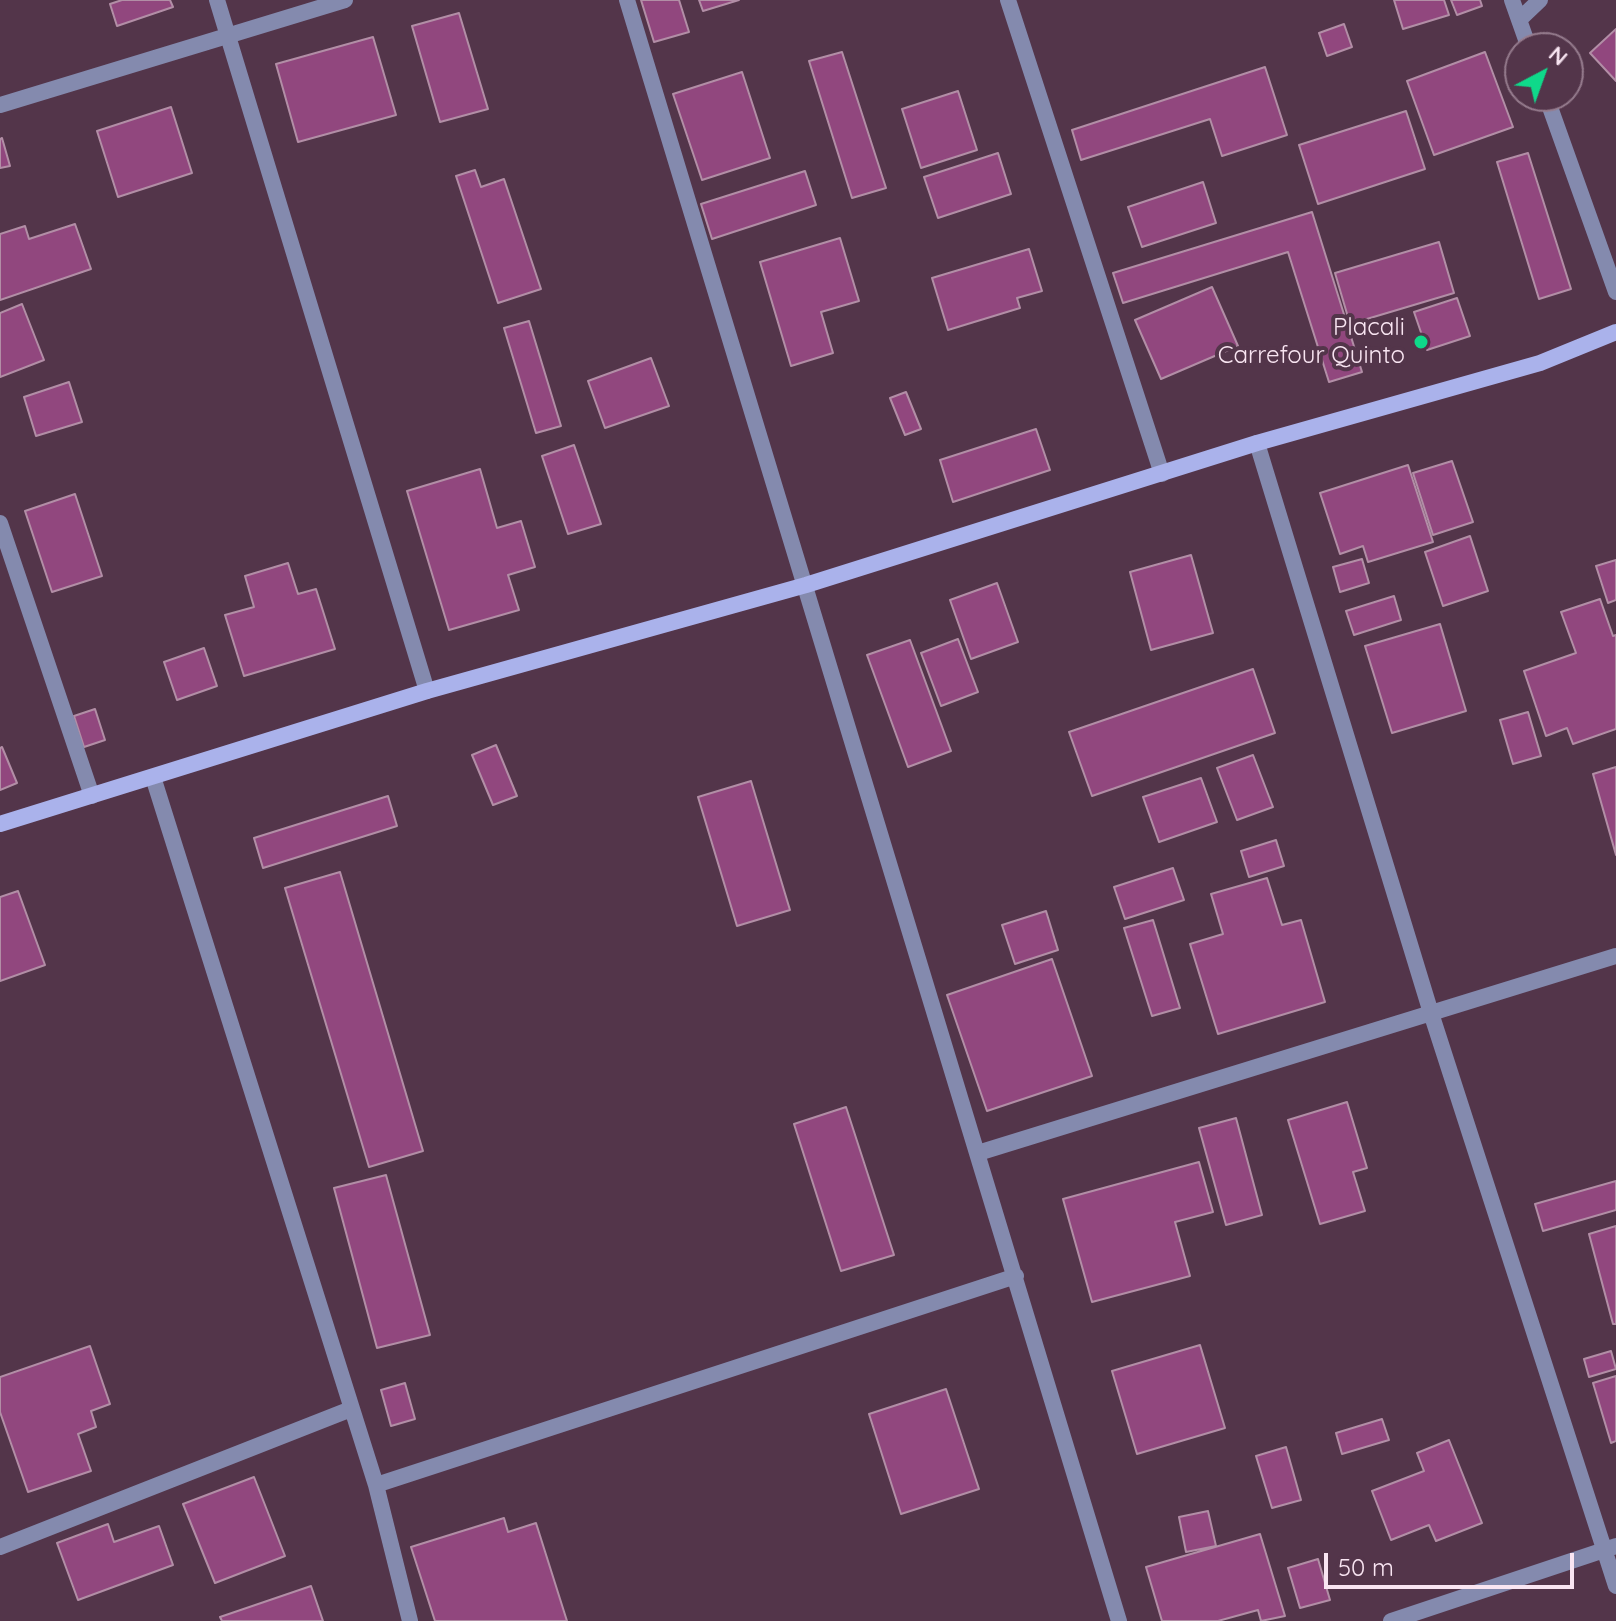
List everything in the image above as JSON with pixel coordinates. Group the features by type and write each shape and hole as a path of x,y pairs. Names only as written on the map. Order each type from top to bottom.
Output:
{"street":[{"path":"217,0 427,691"},
{"path":"0,105 345,0"},
{"path":"627,0 1119,1621"},
{"path":"1008,0 1162,474"},
{"path":"1512,0 1523,32"},
{"path":"1519,20 1540,0"},
{"path":"1552,112 1616,292"},
{"path":"0,824 427,691 806,585 1257,443 1540,363 1616,332"},
{"path":"1257,443 1431,1013 1611,1547 1616,1586"},
{"path":"0,523 92,796"},
{"path":"153,777 376,1485 410,1621"},
{"path":"978,1153 1616,956"},
{"path":"376,1485 1016,1276"},
{"path":"0,1547 351,1409"},
{"path":"1391,1621 1611,1547"}],"building":[{"path":"122,0 170,0 173,7 117,26 110,4"},
{"path":"641,0 679,0 689,32 654,42"},
{"path":"699,0 739,0 703,11"},
{"path":"1394,0 1444,0 1449,15 1403,29"},
{"path":"1451,0 1480,0 1482,6 1457,15"},
{"path":"459,13 488,109 440,122 412,26"},
{"path":"1344,24 1352,47 1327,56 1319,33"},
{"path":"1616,29 1616,81 1590,53"},
{"path":"373,37 396,115 298,142 276,64"},
{"path":"842,52 886,188 852,198 809,61"},
{"path":"1485,52 1504,103 1504,112 1507,112 1513,127 1434,155 1407,81"},
{"path":"1265,67 1287,135 1222,156 1210,119 1081,160 1072,130"},
{"path":"742,72 770,158 702,180 673,94"},
{"path":"958,91 977,150 921,168 902,109"},
{"path":"171,107 192,173 118,197 97,131"},
{"path":"1406,111 1425,169 1318,204 1299,145"},
{"path":"0,139 10,166 0,168"},
{"path":"998,153 1011,194 938,218 924,177"},
{"path":"1528,153 1571,289 1539,299 1497,162"},
{"path":"475,170 481,187 504,179 541,289 498,303 456,176"},
{"path":"805,171 816,205 712,239 701,204"},
{"path":"1203,182 1216,223 1142,247 1128,207"},
{"path":"1312,212 1362,372 1329,382 1288,252 1123,303 1113,273"},
{"path":"75,224 91,269 0,300 0,234 25,226 29,239"},
{"path":"840,238 859,301 821,312 833,353 791,366 760,262"},
{"path":"1439,242 1454,293 1350,324 1335,273"},
{"path":"1029,249 1042,291 1017,298 1020,308 948,330 932,278"},
{"path":"1212,287 1238,346 1161,379 1135,320"},
{"path":"1457,298 1470,336 1427,350 1414,312"},
{"path":"22,304 44,360 0,377 0,313"},
{"path":"529,321 561,426 536,433 504,328"},
{"path":"651,358 669,406 605,428 588,381"},
{"path":"69,382 82,422 36,436 24,397"},
{"path":"906,392 921,429 905,435 890,398"},
{"path":"1036,429 1050,470 953,502 940,460"},
{"path":"574,445 601,524 568,534 542,456"},
{"path":"1452,461 1473,522 1433,535 1413,473"},
{"path":"1408,465 1433,542 1368,562 1363,546 1340,554 1320,493"},
{"path":"480,469 497,528 521,521 535,567 508,575 519,610 449,630 407,491"},
{"path":"75,494 102,576 52,592 25,511"},
{"path":"1470,536 1488,591 1443,606 1425,552"},
{"path":"1191,555 1213,633 1151,650 1130,572"},
{"path":"1362,559 1369,583 1340,592 1333,567"},
{"path":"1616,560 1616,600 1608,603 1596,566"},
{"path":"288,563 298,594 316,589 335,649 244,676 225,615 254,607 245,576"},
{"path":"997,583 1018,642 971,659 950,600"},
{"path":"1394,596 1401,620 1354,635 1346,611"},
{"path":"1600,599 1613,636 1616,635 1616,729 1573,744 1567,728 1546,736 1524,671 1576,653 1561,612"},
{"path":"1440,624 1466,711 1392,733 1365,646"},
{"path":"958,639 978,692 941,706 921,653"},
{"path":"910,640 951,751 908,767 867,655"},
{"path":"204,648 217,686 177,700 164,662"},
{"path":"1253,669 1275,733 1092,796 1069,732"},
{"path":"95,709 105,740 84,747 74,716"},
{"path":"1528,712 1541,756 1513,764 1500,720"},
{"path":"496,745 517,796 493,805 472,755"},
{"path":"0,748 17,783 0,790"},
{"path":"1253,755 1273,807 1237,820 1217,768"},
{"path":"1616,767 1616,855 1593,774"},
{"path":"1201,778 1217,822 1159,842 1143,797"},
{"path":"751,781 790,910 737,926 698,797"},
{"path":"388,796 397,826 263,868 254,838"},
{"path":"1276,840 1284,866 1249,877 1241,851"},
{"path":"1173,868 1184,900 1125,919 1114,887"},
{"path":"340,872 423,1151 369,1167 285,888"},
{"path":"1267,878 1282,925 1301,920 1325,1002 1218,1034 1190,944 1223,934 1211,894"},
{"path":"18,891 45,965 0,981 0,897"},
{"path":"1046,911 1058,950 1015,964 1002,925"},
{"path":"1153,920 1180,1008 1152,1016 1124,928"},
{"path":"1052,959 1092,1076 987,1111 947,995"},
{"path":"1347,1102 1367,1168 1353,1172 1365,1211 1320,1224 1288,1120"},
{"path":"846,1107 894,1255 841,1271 794,1124"},
{"path":"1236,1118 1262,1215 1226,1225 1199,1128"},
{"path":"1199,1162 1213,1212 1175,1222 1190,1276 1092,1302 1063,1199"},
{"path":"386,1175 430,1335 377,1348 334,1188"},
{"path":"1616,1181 1616,1210 1543,1231 1535,1204"},
{"path":"1616,1226 1616,1324 1613,1324 1589,1234"},
{"path":"1200,1345 1225,1428 1137,1454 1112,1371"},
{"path":"90,1346 110,1404 91,1411 96,1427 78,1434 91,1471 28,1492 0,1412 0,1377"},
{"path":"1611,1351 1616,1369 1589,1377 1584,1359"},
{"path":"1616,1376 1616,1441 1611,1443 1593,1383"},
{"path":"405,1383 415,1419 391,1426 381,1390"},
{"path":"946,1389 979,1489 901,1514 869,1414"},
{"path":"1382,1419 1389,1440 1342,1454 1336,1433"},
{"path":"1449,1440 1482,1523 1436,1541 1429,1525 1391,1540 1372,1491 1424,1471 1417,1453"},
{"path":"1286,1447 1301,1500 1272,1508 1256,1456"},
{"path":"254,1477 285,1556 215,1583 183,1504"},
{"path":"1208,1511 1216,1546 1186,1552 1179,1517"},
{"path":"504,1518 508,1532 536,1523 567,1621 435,1621 411,1547"},
{"path":"108,1524 114,1542 159,1526 173,1565 78,1600 57,1543"},
{"path":"1260,1534 1285,1616 1261,1621 1258,1610 1218,1621 1162,1621 1146,1567"},
{"path":"1318,1559 1330,1600 1300,1608 1288,1568"},
{"path":"311,1586 323,1621 222,1621 220,1617"}],"place":[{"name":"Placali Carrefour Quinto","path":"1421,342"}]}
